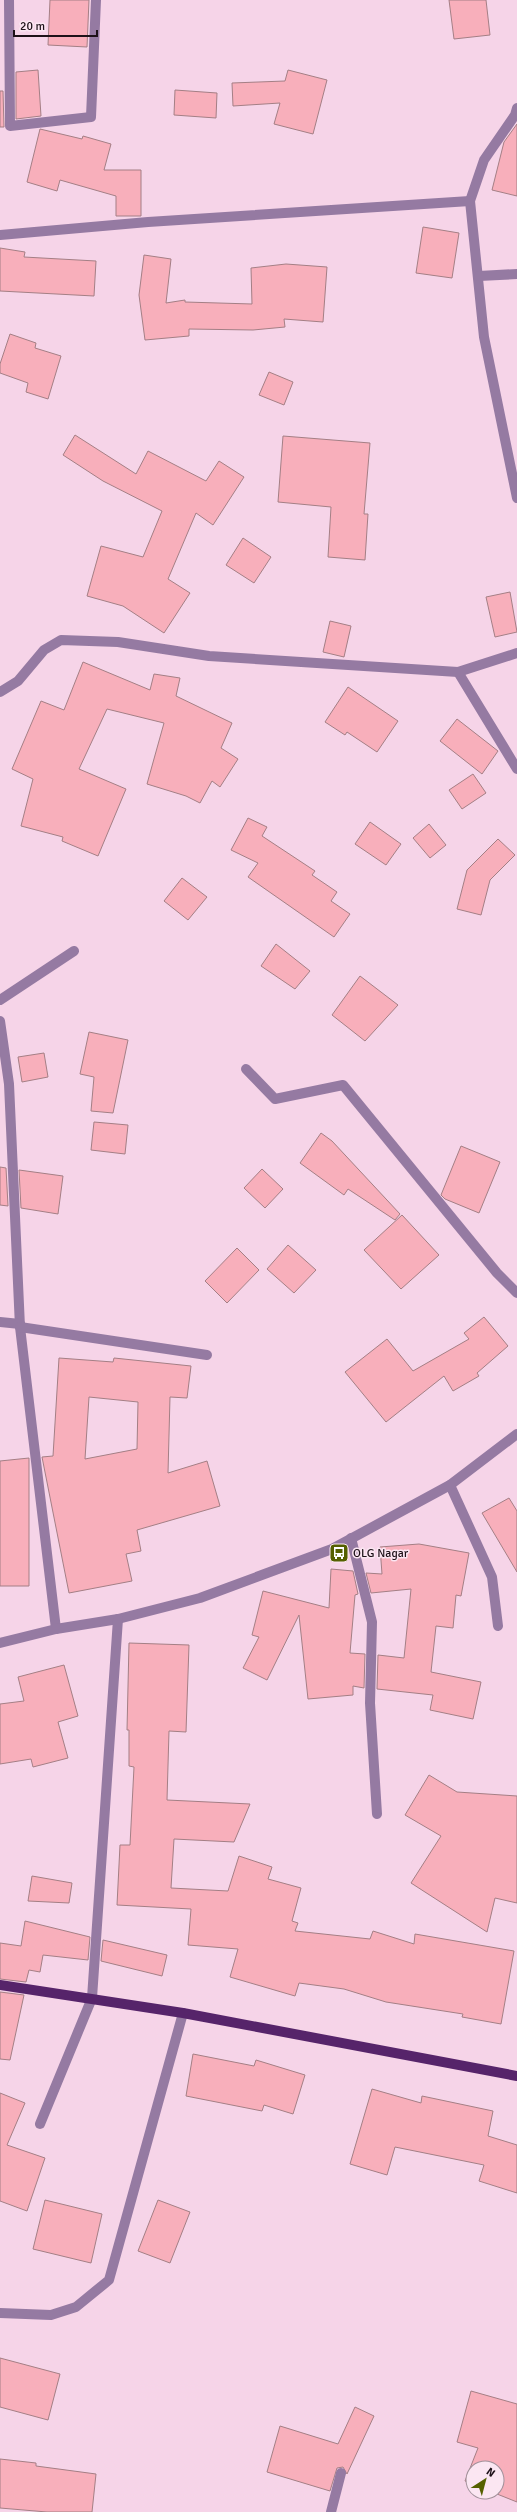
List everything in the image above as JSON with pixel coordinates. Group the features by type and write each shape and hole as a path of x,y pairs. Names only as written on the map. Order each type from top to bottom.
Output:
{"main road":[{"path":"0,1985 183,2013 517,2076"}],"street":[{"path":"9,0 10,126 91,117 96,0"},
{"path":"517,108 515,115 484,160 470,201 479,276 484,337 517,498"},
{"path":"0,235 148,222 470,201"},
{"path":"479,276 517,274"},
{"path":"0,692 18,681 44,650 61,640 118,642 209,656 458,672 517,653"},
{"path":"458,672 517,769"},
{"path":"0,1000 74,951"},
{"path":"0,1021 20,1325 56,1629"},
{"path":"246,1069 276,1099 343,1085 497,1273 517,1292"},
{"path":"0,1322 208,1355"},
{"path":"0,1643 56,1629 118,1619 200,1598 332,1549 450,1485 517,1434"},
{"path":"450,1485 492,1576 498,1626"},
{"path":"351,1538 372,1622 370,1703 377,1814"},
{"path":"40,2124 92,1998 118,1619"},
{"path":"0,2313 51,2315 76,2307 109,2280 183,2013"},
{"path":"330,2512 341,2474"}],"building":[{"path":"50,0 89,0 87,47 48,45"},
{"path":"449,0 486,0 490,35 454,39"},
{"path":"38,70 41,116 16,119 16,72"},
{"path":"288,70 327,80 313,134 274,124 280,103 233,106 232,83 285,81"},
{"path":"175,90 217,93 216,118 174,115"},
{"path":"0,91 3,91 4,127 0,127"},
{"path":"517,124 517,196 492,190 504,142"},
{"path":"40,129 82,139 83,136 111,144 104,170 141,170 141,216 116,216 116,196 60,180 57,191 27,182"},
{"path":"423,227 459,233 452,278 416,273"},
{"path":"0,248 25,252 24,257 96,261 94,296 0,291"},
{"path":"144,255 171,259 166,303 185,300 185,302 252,304 251,268 286,264 327,267 323,322 284,319 285,327 253,330 189,329 189,336 145,340 139,295"},
{"path":"10,334 36,343 35,348 61,356 48,399 26,392 28,383 0,373 0,364"},
{"path":"269,372 293,382 284,405 259,395"},
{"path":"75,435 136,474 148,451 206,481 219,461 244,477 213,525 196,513 168,579 190,593 164,633 123,606 87,596 101,546 143,557 162,511 103,481 63,455"},
{"path":"283,436 370,443 364,514 368,514 365,560 328,557 331,507 278,502"},
{"path":"243,538 271,557 254,583 226,565"},
{"path":"510,592 517,632 495,637 486,597"},
{"path":"330,621 351,626 344,657 323,652"},
{"path":"83,662 150,690 154,674 180,678 176,696 232,723 221,748 238,759 220,787 212,781 200,803 186,796 147,784 164,723 107,709 79,769 126,789 98,856 62,841 63,837 21,826 33,779 12,769 41,701 64,710"},
{"path":"348,687 398,721 377,752 347,732 345,735 325,722"},
{"path":"457,719 498,751 482,774 440,741"},
{"path":"473,774 486,793 462,809 449,790"},
{"path":"248,818 267,827 262,836 315,871 312,875 337,892 331,901 350,914 334,937 248,877 258,863 231,850"},
{"path":"370,822 401,844 386,865 355,844"},
{"path":"429,824 446,845 430,858 413,838"},
{"path":"498,839 515,855 490,880 481,915 457,909 467,870"},
{"path":"182,878 207,897 188,920 164,901"},
{"path":"276,944 310,971 295,989 261,966"},
{"path":"360,976 398,1005 365,1041 332,1015"},
{"path":"89,1032 128,1040 113,1113 91,1111 94,1077 80,1074"},
{"path":"44,1053 48,1077 22,1082 18,1057"},
{"path":"94,1122 128,1125 125,1154 91,1150"},
{"path":"321,1133 332,1141 400,1214 395,1220 348,1189 344,1195 300,1163"},
{"path":"461,1146 500,1162 479,1213 445,1199 441,1195"},
{"path":"0,1167 6,1168 8,1206 0,1205"},
{"path":"262,1169 283,1189 265,1208 244,1188"},
{"path":"19,1170 63,1176 58,1214 21,1208"},
{"path":"402,1215 439,1255 401,1289 364,1250"},
{"path":"288,1245 316,1270 294,1293 267,1269"},
{"path":"237,1248 259,1270 227,1303 205,1281"},
{"path":"484,1317 508,1346 477,1373 479,1376 453,1391 444,1376 386,1422 345,1372 387,1339 413,1371 469,1339 464,1333"},
{"path":"59,1358 113,1362 114,1358 191,1366 187,1398 170,1397 168,1473 207,1461 220,1506 137,1530 141,1551 126,1554 132,1581 69,1593 42,1457 53,1456","holes":["89,1397 138,1402 137,1449 85,1459"]},
{"path":"29,1458 29,1586 0,1586 0,1461"},
{"path":"509,1498 517,1511 517,1572 482,1513"},
{"path":"419,1544 469,1553 461,1596 456,1595 453,1628 436,1626 431,1672 481,1682 473,1719 430,1710 433,1695 377,1689 378,1655 404,1658 411,1589 371,1593 366,1573 382,1574 380,1547"},
{"path":"331,1569 353,1571 358,1594 355,1595 350,1653 365,1654 364,1688 353,1686 353,1695 308,1699 299,1615 267,1680 243,1668 259,1637 252,1635 263,1591 329,1608"},
{"path":"129,1643 189,1645 186,1732 169,1731 167,1800 250,1804 234,1842 174,1839 171,1888 228,1891 239,1856 272,1867 268,1879 301,1888 292,1921 298,1923 295,1931 370,1939 373,1931 414,1944 415,1934 514,1951 501,2024 462,2017 463,2014 386,2002 344,1989 299,1983 295,1996 230,1977 238,1949 188,1945 191,1909 117,1905 120,1845 130,1845 134,1767 129,1766 129,1730 127,1730"},
{"path":"64,1665 78,1716 58,1722 68,1758 33,1767 31,1759 0,1764 0,1704 24,1701 18,1677"},
{"path":"429,1775 457,1792 517,1796 517,1903 495,1898 487,1932 411,1883 441,1836 405,1815"},
{"path":"32,1876 72,1883 69,1903 28,1901"},
{"path":"25,1921 90,1937 88,1960 43,1955 40,1972 29,1970 26,1982 0,1979 0,1943 21,1946"},
{"path":"103,1940 167,1955 162,1976 101,1961"},
{"path":"0,1992 24,1995 10,2060 0,2059"},
{"path":"193,2054 254,2066 256,2060 305,2075 293,2114 264,2105 262,2111 186,2096"},
{"path":"372,2089 421,2103 422,2096 493,2111 488,2136 517,2145 517,2193 479,2181 484,2165 395,2147 387,2175 350,2164"},
{"path":"0,2093 25,2103 7,2145 45,2158 27,2211 0,2201"},
{"path":"45,2200 102,2214 91,2263 33,2249"},
{"path":"158,2200 190,2212 170,2263 138,2251"},
{"path":"0,2358 60,2374 48,2420 0,2407"},
{"path":"471,2391 517,2404 517,2502 505,2497 505,2460 473,2460 478,2448 457,2442"},
{"path":"355,2407 374,2416 347,2474 343,2467 337,2468 330,2491 267,2472 280,2426 338,2444"},
{"path":"0,2459 36,2463 36,2466 96,2474 92,2512 47,2512 0,2508"}],"place":[{"name":"OLG Nagar","path":"339,1553"}]}
